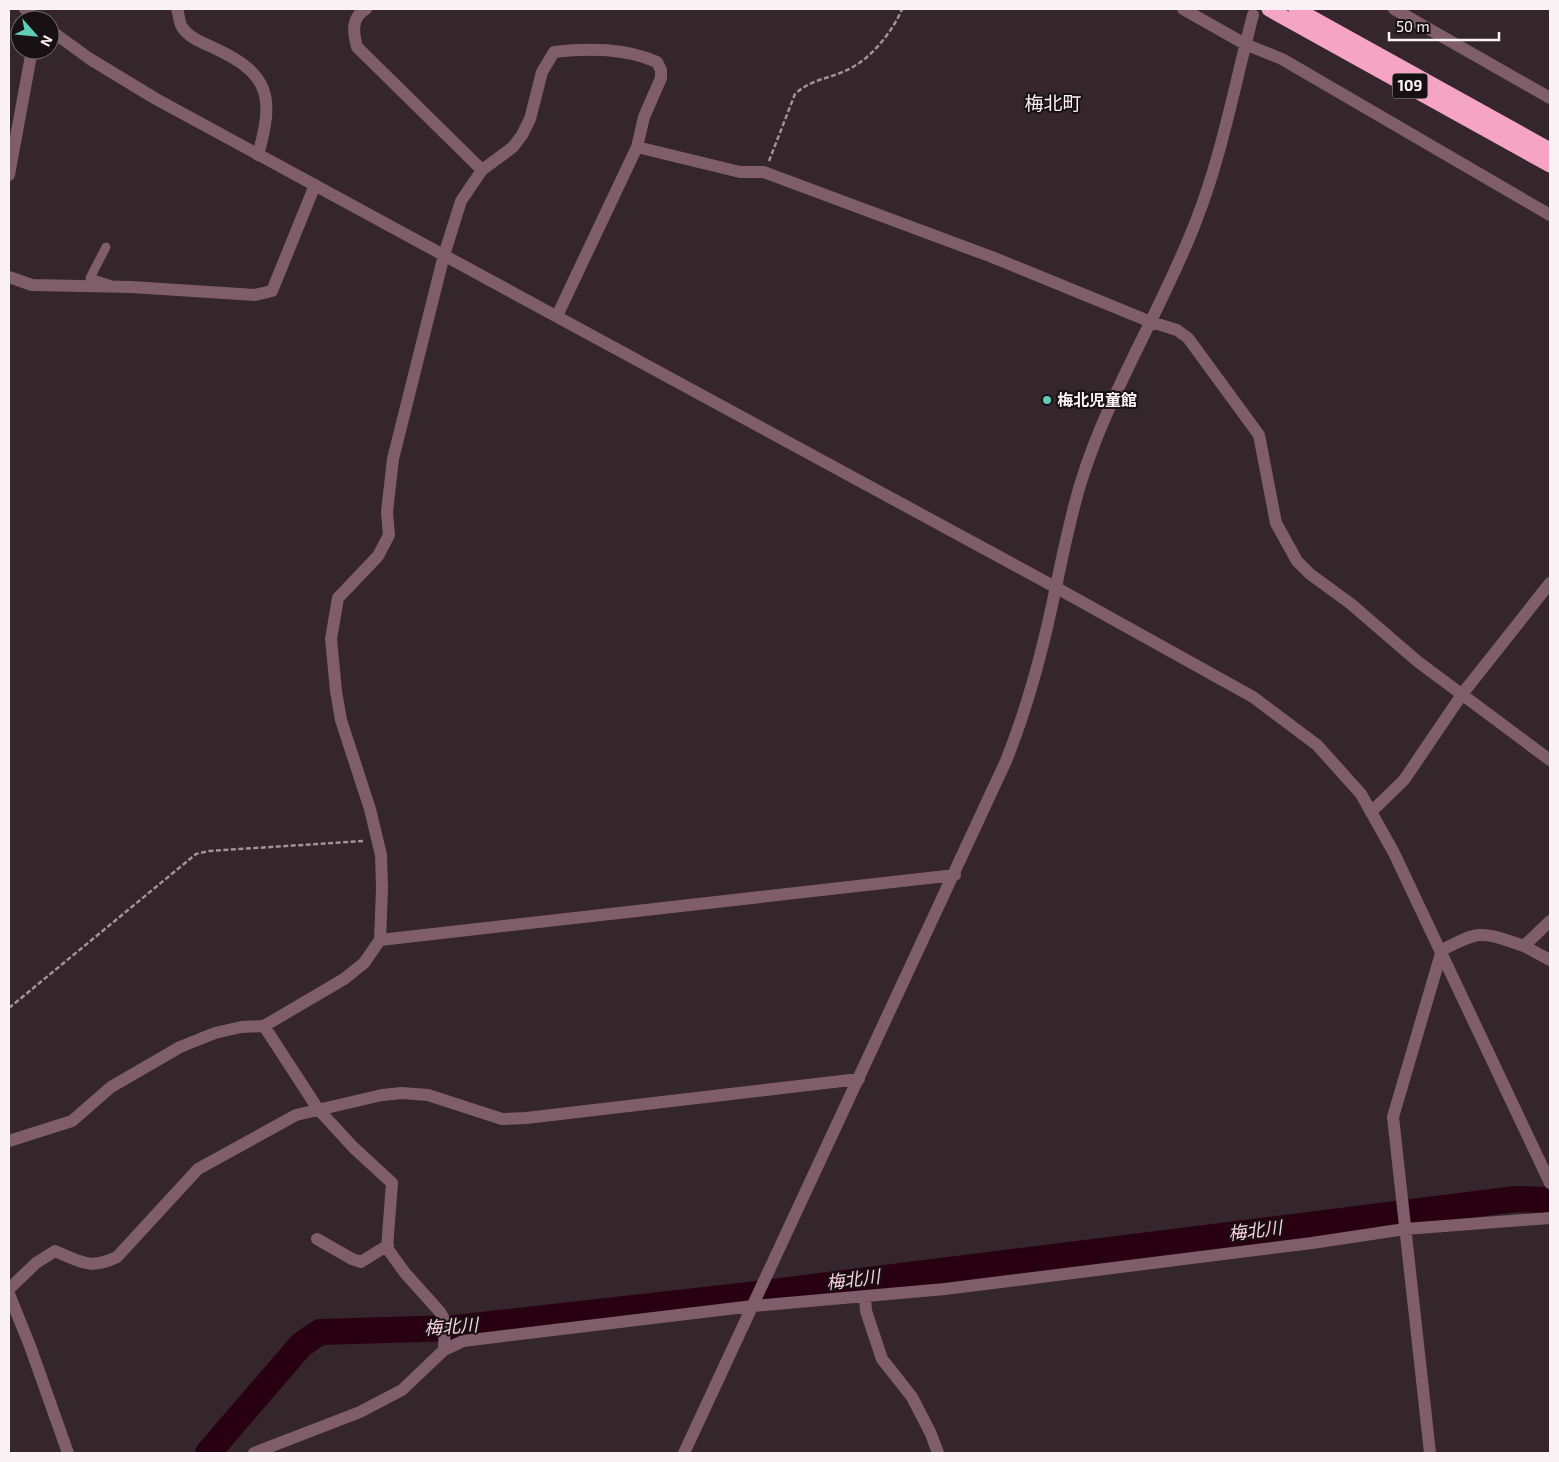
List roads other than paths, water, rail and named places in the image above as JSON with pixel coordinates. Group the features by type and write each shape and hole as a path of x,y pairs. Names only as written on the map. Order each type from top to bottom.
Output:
{"highway":[{"name":"109","path":"1269,9 1550,165"},
{"name":"109","path":"1296,9 1550,150"}],"street":[{"path":"178,9 181,27 196,40 234,57 258,76 268,101 265,130 258,155"},
{"path":"366,9 359,13 354,23 357,47 482,170"},
{"path":"1183,9 1245,44 1282,60 1550,215"},
{"path":"1394,9 1550,98"},
{"path":"684,1453 955,875 996,785 1023,719 1081,482 1096,441 1196,220 1217,155 1253,15"},
{"path":"60,37 116,76 258,155 1055,587 1253,698 1317,744 1348,777 1371,812 1394,853 1442,950 1550,1181"},
{"path":"9,1142 72,1121 111,1087 180,1048 215,1033 241,1027 264,1026 344,979 364,963 380,940 381,855 370,809 341,720 336,691 331,638 338,598 378,556 389,535 387,512 393,459 444,255 461,201 482,170 513,147 522,135 530,119 542,72 554,52 575,50 623,51 657,62 662,78 644,117 637,147 557,316"},
{"path":"9,175 30,60"},
{"path":"637,147 740,172 764,172 983,254 1151,322 1177,330 1188,338 1259,434 1276,523 1297,561 1310,574 1351,604 1417,661 1463,693 1550,760"},
{"path":"9,278 32,285 118,287 255,296 272,291 316,185"},
{"path":"1371,812 1404,780 1463,693 1550,583"},
{"path":"380,940 955,875"},
{"path":"1524,946 1550,921"},
{"path":"1430,1453 1392,1117 1442,950 1469,936 1486,933 1524,946 1550,960"},
{"path":"264,1026 318,1109 352,1147 392,1183 388,1245 405,1272 440,1312 445,1321 445,1345"},
{"path":"9,1288 36,1263 55,1251 82,1262 100,1265 117,1257 198,1169 296,1115 318,1109 382,1095 402,1093 428,1095 502,1119 526,1118 859,1079"},
{"path":"254,1453 360,1412 402,1390 445,1345 463,1340 753,1306 865,1298 1312,1244 1405,1229 1550,1218"},
{"path":"317,1239 352,1259 361,1262 388,1245"},
{"path":"9,1294 30,1346 68,1453"},
{"path":"865,1298 866,1311 882,1359 912,1397 931,1434 938,1453"}],"lane":[{"path":"106,247 90,278 118,287"}],"waterway":[{"name":"梅北川","path":"208,1453 301,1345 320,1332 455,1328 740,1296 1516,1199 1550,1200"}],"place":[{"name":"梅北児童館","path":"1047,400"}],"district":[{"name":"梅北町","path":"1053,103"}]}
